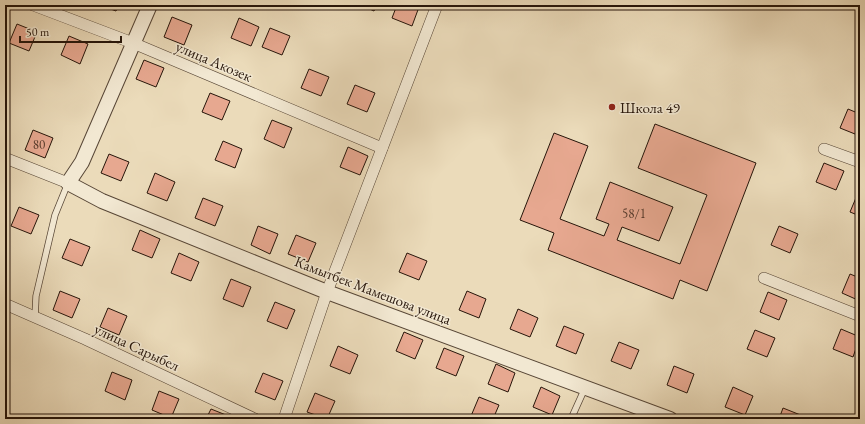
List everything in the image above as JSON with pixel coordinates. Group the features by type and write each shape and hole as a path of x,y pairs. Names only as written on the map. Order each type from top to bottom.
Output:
{"street":[{"name":"улица Акозек","path":"33,5 134,43 382,148"},
{"path":"5,158 68,183 82,162 150,5"},
{"path":"284,419 327,292 437,5"},
{"path":"824,149 860,162"},
{"name":"Камытбек Мамешова улица","path":"68,183 102,201 327,292 670,419"},
{"path":"764,278 860,316"},
{"name":"улица Сарыбел","path":"5,304 255,419"}],"lane":[{"path":"35,317 36,296 55,215 68,183"},
{"path":"571,419 585,388"}],"building":[{"path":"100,5 119,5 116,11"},
{"path":"361,5 377,5 374,11"},
{"path":"397,5 414,5 419,7 412,26 392,18"},
{"path":"172,17 192,25 184,45 164,37"},
{"path":"239,18 259,27 251,46 231,38"},
{"path":"17,24 37,32 29,51 9,43"},
{"path":"270,28 290,36 282,55 262,47"},
{"path":"69,36 88,44 80,64 61,55"},
{"path":"144,60 164,68 156,87 136,79"},
{"path":"309,69 329,77 321,96 301,88"},
{"path":"355,85 375,93 367,112 347,104"},
{"path":"210,93 230,101 222,120 202,112"},
{"path":"848,109 860,114 860,136 840,128"},
{"path":"272,120 292,128 284,148 264,139"},
{"path":"655,124 756,163 707,291 680,280 673,299 548,250 554,233 520,220 554,133 588,146 560,219 604,236 609,224 596,219 610,182 673,207 659,241 622,227 617,240 680,264 707,195 638,168"},
{"path":"33,130 53,138 45,158 25,150"},
{"path":"223,141 242,149 235,168 215,160"},
{"path":"348,147 368,156 360,175 340,167"},
{"path":"109,154 129,162 121,181 101,173"},
{"path":"824,163 844,171 836,190 816,182"},
{"path":"155,173 175,182 167,201 147,193"},
{"path":"858,193 860,194 860,216 850,212"},
{"path":"203,198 223,206 215,226 195,218"},
{"path":"19,207 39,215 31,234 11,226"},
{"path":"258,226 278,234 270,254 251,245"},
{"path":"779,226 798,234 790,253 771,245"},
{"path":"140,230 160,239 152,258 132,250"},
{"path":"296,235 316,243 308,262 288,254"},
{"path":"70,239 90,247 82,266 62,258"},
{"path":"179,253 199,262 191,281 171,273"},
{"path":"407,253 427,261 419,280 399,272"},
{"path":"850,274 860,278 860,301 842,293"},
{"path":"231,279 251,287 243,307 223,299"},
{"path":"60,291 80,299 72,318 53,310"},
{"path":"467,291 486,299 479,318 459,310"},
{"path":"768,292 787,300 779,320 760,312"},
{"path":"275,302 295,310 287,329 267,321"},
{"path":"108,308 127,316 119,335 100,327"},
{"path":"518,309 538,318 530,337 510,329"},
{"path":"564,326 584,334 576,354 556,346"},
{"path":"841,329 860,337 853,357 833,349"},
{"path":"755,330 775,338 767,357 747,349"},
{"path":"404,332 423,340 415,359 396,351"},
{"path":"619,342 639,350 631,369 611,361"},
{"path":"338,346 358,355 350,374 330,366"},
{"path":"444,348 464,356 456,376 436,368"},
{"path":"496,364 515,373 508,392 488,384"},
{"path":"674,366 694,374 687,393 667,385"},
{"path":"112,372 132,380 125,400 105,391"},
{"path":"263,373 283,381 275,400 255,392"},
{"path":"541,387 560,396 552,415 533,407"},
{"path":"733,387 753,396 745,415 725,407"},
{"path":"159,391 179,399 171,418 152,410"},
{"path":"315,393 335,401 327,419 307,412"},
{"path":"479,397 499,405 493,419 477,419 471,416"},
{"path":"783,408 803,416 802,419 779,419"},
{"path":"211,409 231,417 230,419 206,419"}],"place":[{"name":"Школа 49","path":"612,107"}]}
